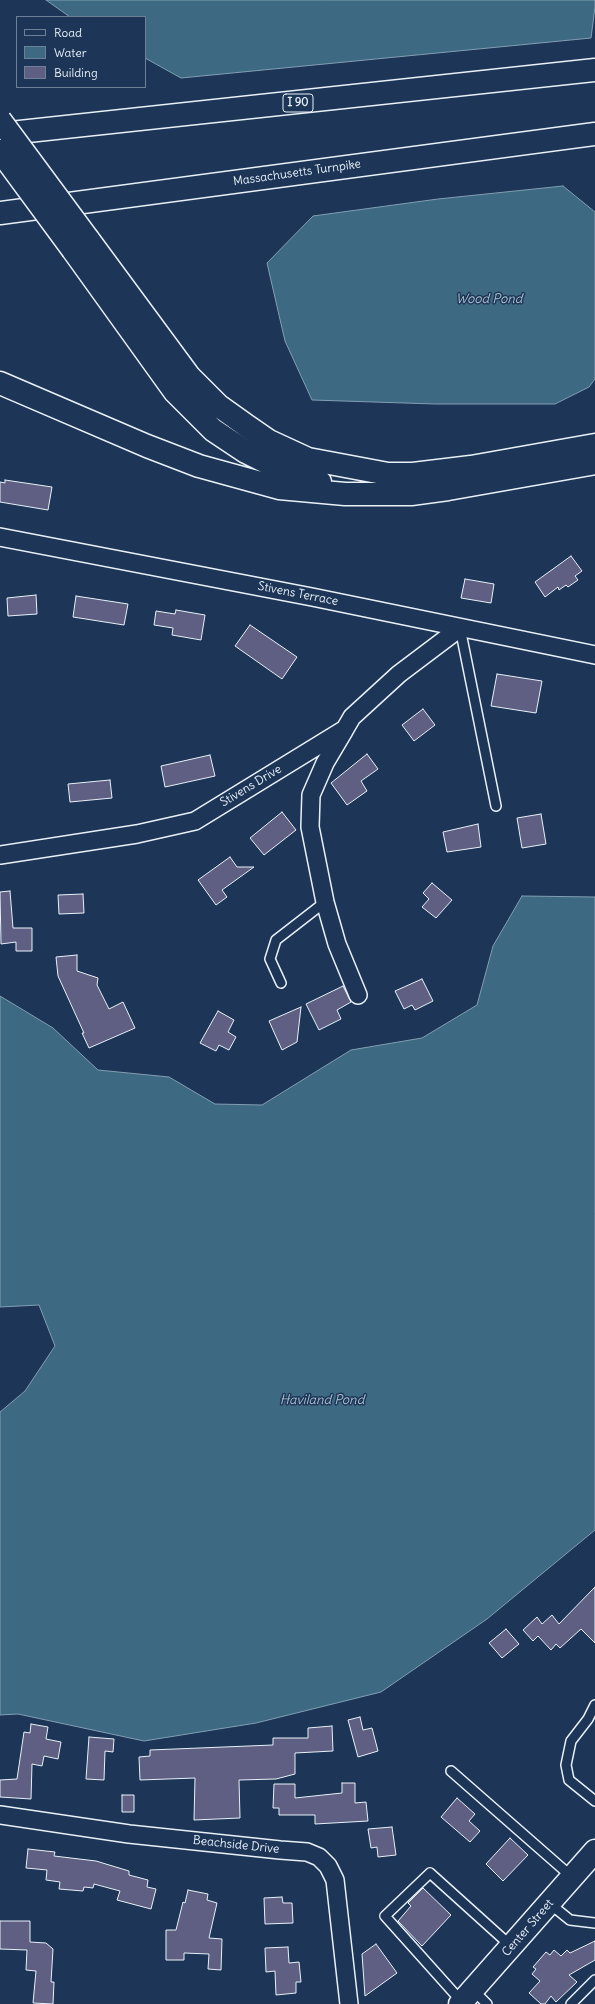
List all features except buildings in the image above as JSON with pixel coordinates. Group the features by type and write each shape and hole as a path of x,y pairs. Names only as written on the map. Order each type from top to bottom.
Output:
{"main road":[{"name":"I 90","path":"0,134 595,70"},
{"path":"0,120 175,392 213,430 246,452 286,472 311,480 337,486 395,491 448,489"},
{"name":"Massachusetts Turnpike","path":"0,213 595,134"},
{"path":"0,151 80,244 189,376 219,406 269,441 308,459 388,474 413,474 464,468 595,445"},
{"path":"0,383 147,446 199,466 279,488 345,494 411,494 448,489 595,463"},
{"name":"Center Street","path":"471,2000 511,1946 595,1851"}],"street":[{"name":"Stivens Terrace","path":"0,537 312,597 595,655"},
{"name":"Stivens Drive","path":"0,855 137,834 195,821 346,729 352,717 399,674 460,628"},
{"path":"346,729 325,763 311,795 310,827 325,902 337,944 358,995"},
{"name":"Beachside Drive","path":"0,1815 129,1834 307,1852 319,1857 328,1866 334,1880 349,2004"}],"lane":[{"path":"460,628 496,806"},
{"path":"281,983 270,959 276,940 325,902"},
{"path":"595,1704 588,1719 571,1741 566,1765 570,1780 595,1800"},
{"path":"451,1771 572,1877"},
{"path":"471,2000 384,1916 430,1873 511,1946"},
{"path":"549,1903 570,1920 595,1923"},
{"path":"571,2004 595,1980"}],"water":[{"path":"46,0 595,0 591,38 181,78 146,59 146,16 69,16"},
{"name":"Wood Pond","path":"563,186 595,212 595,379 589,387 555,404 435,404 312,400 285,341 267,263 313,216 438,199"},
{"name":"Haviland Pond","path":"522,896 595,897 595,1530 487,1619 381,1692 256,1723 144,1741 18,1714 0,1715 0,1412 25,1391 55,1346 39,1305 0,1307 0,996 53,1028 98,1070 169,1077 215,1104 262,1105 351,1050 422,1038 477,1005 493,946"}]}
